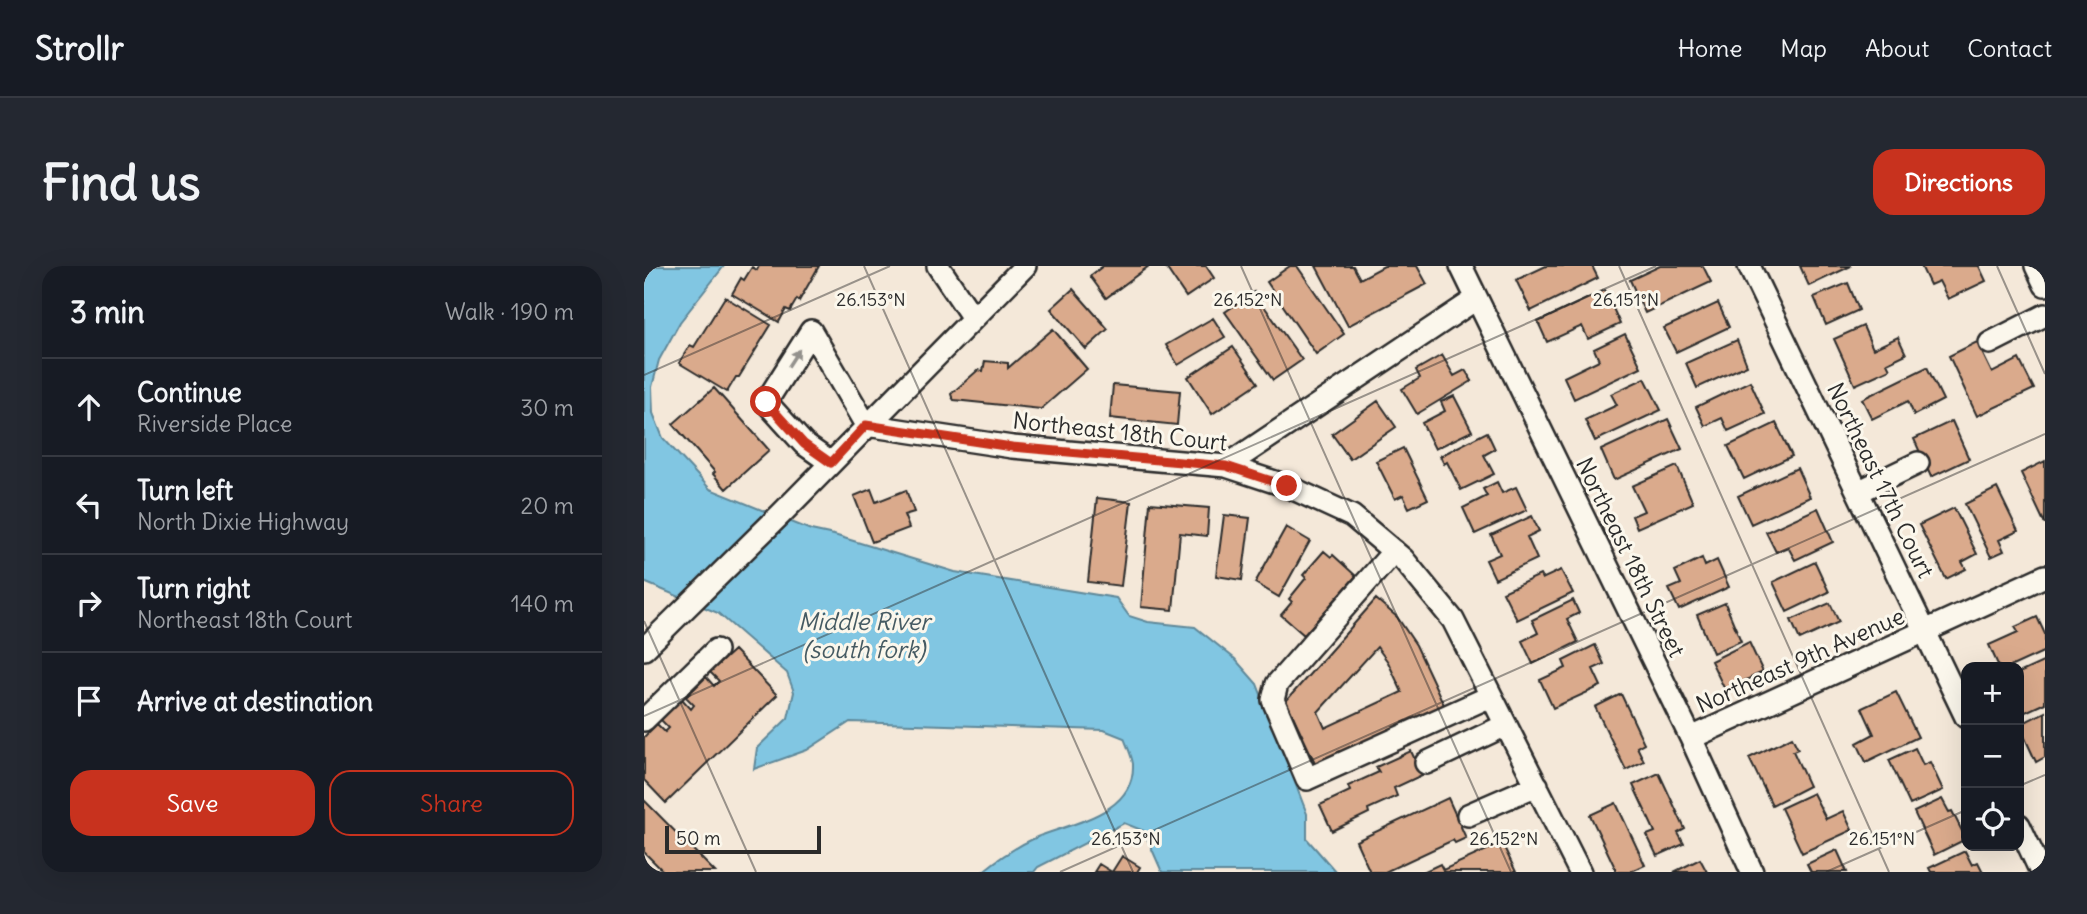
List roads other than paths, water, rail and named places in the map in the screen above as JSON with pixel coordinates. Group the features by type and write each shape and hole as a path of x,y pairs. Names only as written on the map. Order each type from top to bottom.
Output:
{"street":[{"path":"937,266 973,318"},
{"name":"Northeast 18th Street","path":"1461,266 1691,738 1752,872"},
{"name":"Northeast 17th Court","path":"1749,266 1961,707"},
{"path":"2036,266 2045,285"},
{"path":"644,649 687,609 973,318 1013,271"},
{"path":"1226,466 1476,299"},
{"path":"1990,343 2045,315"},
{"path":"831,463 804,444 766,402 811,331 866,425"},
{"name":"Northeast 18th Court","path":"866,425 1012,447 1226,466 1287,486 1352,516 1403,559 1453,620 1580,872"},
{"path":"1858,492 1917,463"},
{"path":"1394,551 1277,684 1273,700 1307,779 1491,696"},
{"name":"Northeast 9th Avenue","path":"1691,738 2045,576"},
{"path":"644,720 716,650"},
{"path":"1426,763 1506,725"},
{"path":"1468,815 1537,785"},
{"path":"2024,835 2042,872"}],"water":[{"name":"Middle River (south fork)","path":"644,266 724,266 680,322 659,360 652,387 653,413 663,438 710,489 811,530 955,572 1116,598 1129,616 1148,622 1195,627 1235,659 1257,684 1307,814 1307,839 1336,872 1162,872 1144,831 1124,823 1038,867 1034,872 982,872 1037,837 1098,814 1124,795 1131,781 1132,758 1124,738 1104,730 850,722 807,750 754,769 757,748 788,718 794,692 787,673 718,613 644,582"}]}
